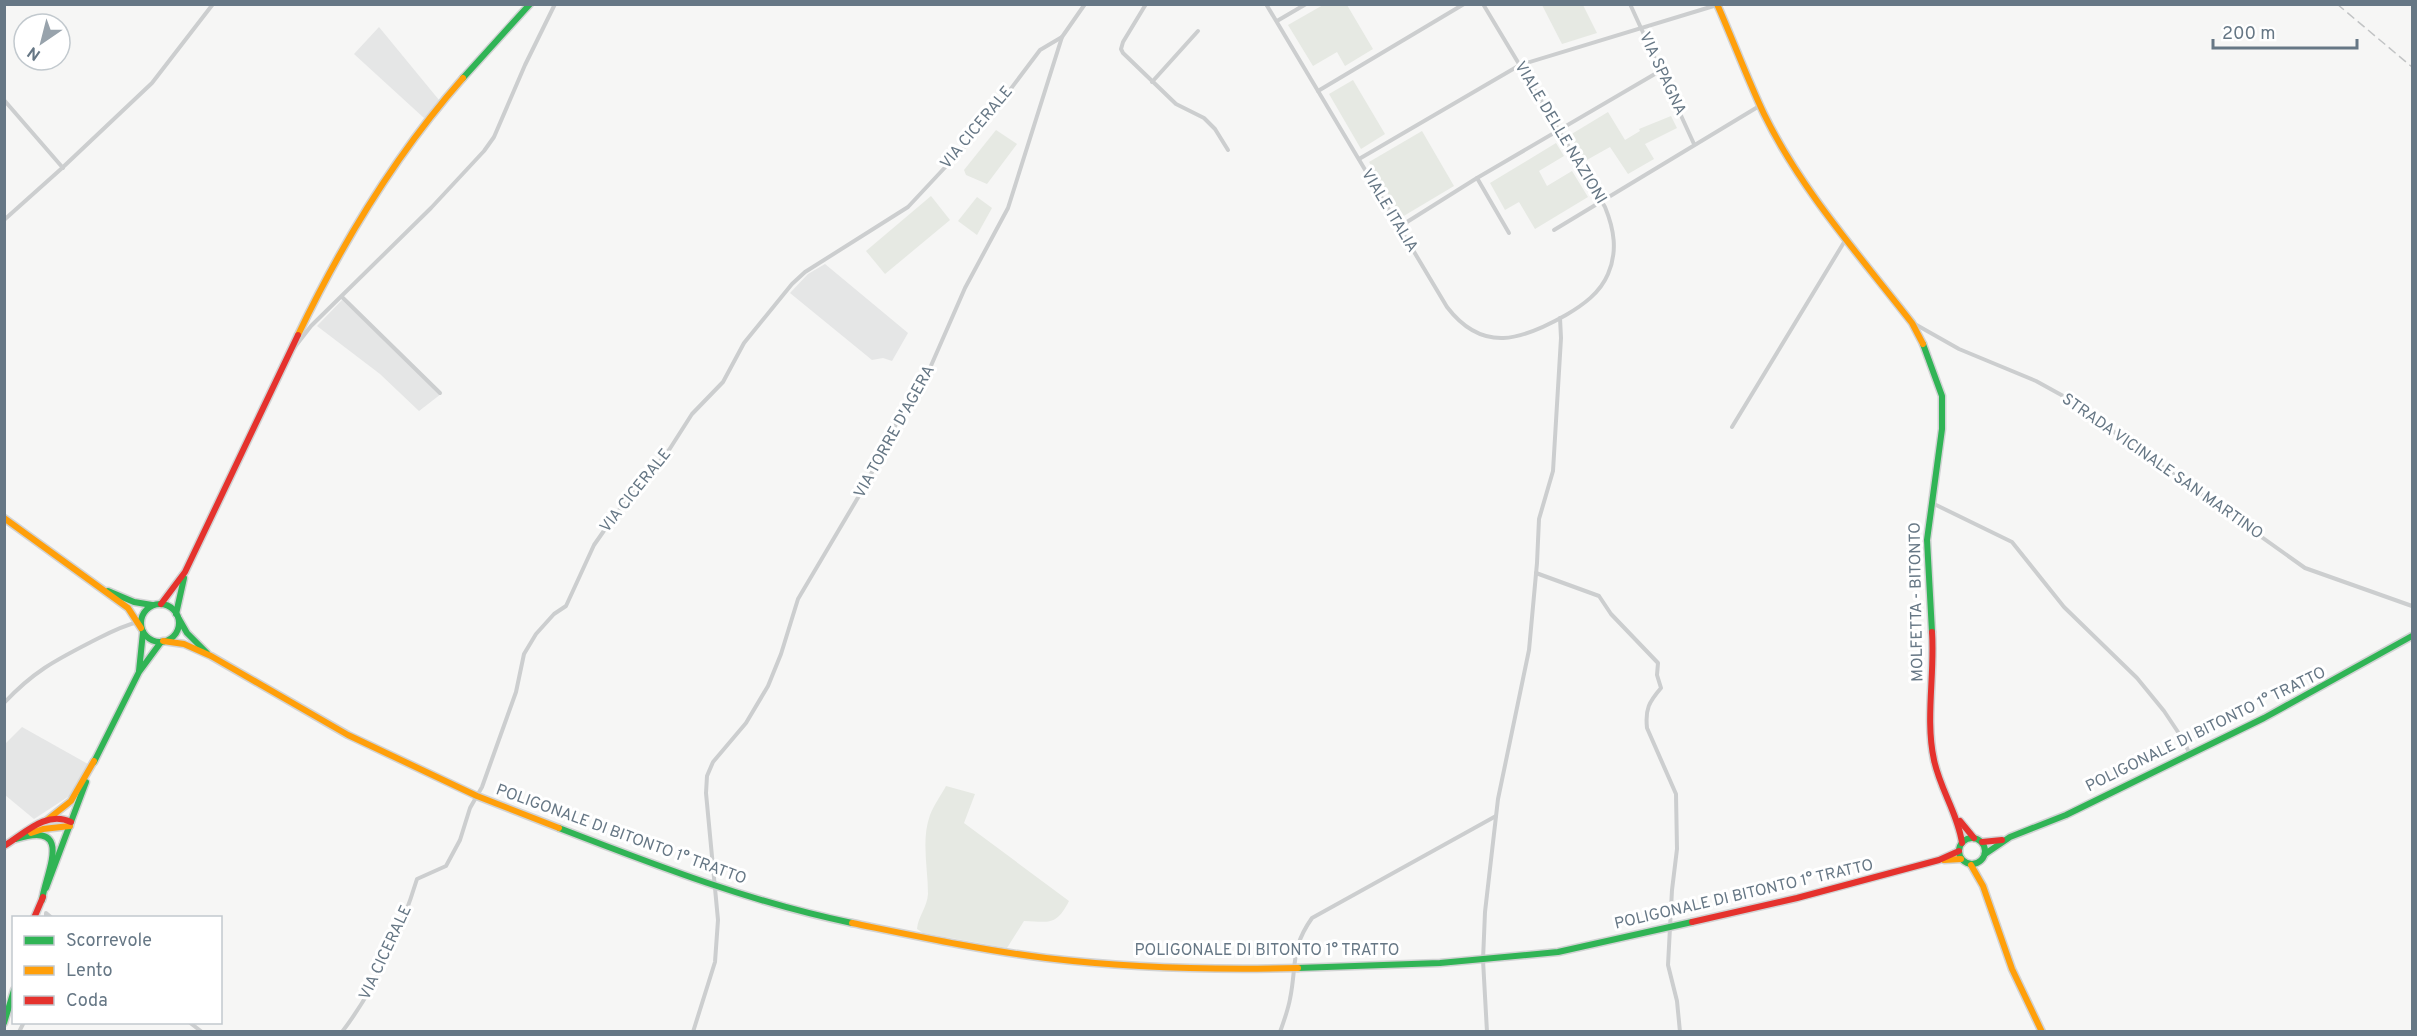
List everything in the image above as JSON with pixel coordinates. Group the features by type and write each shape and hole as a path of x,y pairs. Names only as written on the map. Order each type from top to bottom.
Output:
{"main road":[{"path":"35,916 94,761 139,672 162,641 175,634 185,572 289,353 339,255 389,174 446,98 530,4"},
{"name":"MOLFETTA - BITONTO","path":"1717,5 1772,129 1808,188 1912,323 1920,337 1942,396 1942,429 1927,540 1934,645 1930,706 1932,745 1937,771 1962,834 1962,843"},
{"path":"4,518 128,608 151,639 184,644 211,656"},
{"path":"139,672 141,622 145,611 157,604 185,572"},
{"path":"100,588 134,602 169,607 177,615 187,633 211,656"},
{"name":"POLIGONALE DI BITONTO 1° TRATTO","path":"2007,839 2061,817 2240,732 2343,677 2412,636"},
{"name":"POLIGONALE DI BITONTO 1° TRATTO","path":"211,656 348,735 477,796 716,887 818,916 946,942 1046,958 1167,968 1295,968 1484,960 1557,952 1797,898 1939,860"},
{"path":"4,846 70,804 94,761"},
{"name":"MOLFETTA - BITONTO","path":"1954,812 1974,838"},
{"path":"47,820 62,817 71,824"},
{"path":"16,839 43,829 71,824"},
{"path":"27,835 44,837 53,849 42,900"},
{"path":"1961,859 1959,851 1962,843 1974,838 1982,842 2007,839"},
{"path":"1983,886 1981,861 1991,848 2007,839"},
{"path":"1982,842 1985,854"},
{"path":"1939,860 1959,851"},
{"path":"1939,860 1961,859 1971,865 1983,886 2012,969 2042,1032"},
{"path":"1971,865 1981,861"},
{"path":"4,1023 12,997"}],"street":[{"path":"4,220 63,168 152,83 213,4"},
{"path":"289,353 311,326 466,171 494,137 525,65 555,4"},
{"name":"VIA TORRE D'AGERA","path":"693,1032 715,962 718,920 706,793 707,776 713,762 746,723 768,686 781,654 798,599 866,484 901,414 916,400 921,391 965,288 1008,208 1062,37 1085,4"},
{"path":"1146,4 1121,49 1123,53 1176,104 1204,118 1215,129 1228,150"},
{"name":"VIALE ITALIA","path":"1266,4 1447,307 1469,327 1487,336 1508,338 1534,333 1560,318"},
{"path":"1276,21 1306,4"},
{"path":"1318,91 1464,4"},
{"name":"VIALE DELLE NAZIONI","path":"1483,4 1601,201 1614,232 1614,252 1603,284 1587,302 1560,318"},
{"name":"VIA SPAGNA","path":"1630,4 1694,144"},
{"path":"1359,159 1520,65 1717,5"},
{"path":"1152,82 1198,31"},
{"name":"VIA CICERALE","path":"342,1032 362,1006 383,966 397,936 417,879 446,866 460,840 516,692 519,670 530,644 554,614 566,606 594,545 630,496 669,450 692,414 723,382 744,343 792,284 805,272 908,207 979,130 1040,50 1062,37"},
{"path":"1399,227 1477,178 1660,71"},
{"path":"4,100 63,168"},
{"path":"1554,230 1761,104"},
{"path":"1477,178 1509,233"},
{"path":"1732,427 1846,239"},
{"path":"342,297 440,393"},
{"path":"1487,1032 1485,912 1496,816 1529,650 1539,519 1553,471 1561,338 1560,318"},
{"name":"STRADA VICINALE SAN MARTINO","path":"1912,323 1959,349 2036,381 2065,397 2305,568 2324,577 2412,606"},
{"path":"1932,503 2012,542 2064,608 2137,678 2164,711 2184,741 2190,756"},
{"path":"1536,573 1599,596 1611,614 1658,663 1661,688 1647,705 1646,717 1647,728 1676,794 1677,849 1668,965 1677,1001 1680,1032"},
{"path":"4,703 30,676 54,661 123,625 141,627"},
{"path":"1281,1032 1290,1000 1296,948 1300,934 1312,918 1496,816"}],"shaded area":[{"path":"1323,5 1347,5 1373,49 1345,66 1337,52 1313,66 1288,25"},
{"path":"1542,5 1583,5 1597,33 1562,44"},
{"path":"379,27 439,100 424,118 354,54"},
{"path":"1353,80 1385,134 1361,149 1329,94"},
{"path":"1608,112 1625,140 1640,131 1639,129 1671,116 1677,128 1645,144 1654,159 1628,174 1610,147 1585,161 1570,135"},
{"path":"996,130 1017,144 987,184 966,175 964,170"},
{"path":"1422,131 1454,186 1402,217 1369,162"},
{"path":"1556,143 1564,156 1539,171 1547,186 1572,171 1588,197 1535,229 1519,202 1505,210 1490,183"},
{"path":"931,196 950,220 885,274 866,251"},
{"path":"977,197 992,208 977,235 958,221"},
{"path":"825,264 908,333 892,361 883,358 872,360 790,293 808,274"},
{"path":"342,300 441,394 419,411 380,374 317,326"},
{"path":"22,727 88,764 74,793 34,819 5,795 4,745"},
{"path":"946,786 975,794 964,823 1069,901 1056,919 1046,922 1024,921 1007,948 923,933 917,929 928,894 925,844 927,825"}],"railway":[{"path":"2337,4 2412,67"}],"traffic: fast":[{"path":"463,78 530,4"},
{"path":"1923,344 1942,396 1942,429 1927,540 1932,632"},
{"path":"176,614 184,578"},
{"path":"108,591 134,602 152,605"},
{"path":"160,604 173,610 179,623 173,636 160,642 147,636 141,623 147,610 160,604"},
{"path":"179,619 187,633 207,653"},
{"path":"139,671 143,632"},
{"path":"1985,854 2010,837 2066,815 2264,718 2412,636"},
{"path":"94,762 139,672 161,642"},
{"path":"46,888 86,782"},
{"path":"559,828 667,869 740,893 852,923"},
{"path":"16,839 34,835 46,837 51,843 53,852 42,900"},
{"path":"1972,838 1981,842 1985,851 1981,860 1972,864 1963,860 1959,851 1963,842 1972,838"},
{"path":"1298,968 1440,963 1558,952 1692,922"},
{"path":"4,1023 12,997"}],"traffic: slow":[{"path":"1717,4 1764,114 1795,169 1832,222 1912,323 1923,344"},
{"path":"298,335 352,233 393,168 438,107 463,78"},
{"path":"4,518 128,608 141,628"},
{"path":"163,641 184,644 211,656 348,735 477,796 559,828"},
{"path":"47,820 71,801 94,761"},
{"path":"31,833 43,829 70,826"},
{"path":"1944,860 1961,859"},
{"path":"1971,865 1983,886 2012,969 2042,1032"},
{"path":"852,923 973,947 1077,961 1235,969 1298,968"}],"traffic: jam":[{"path":"161,604 185,572 298,335"},
{"path":"1932,632 1931,744 1940,781 1957,822 1962,843"},
{"path":"4,846 44,821 62,819 71,822"},
{"path":"1960,821 1974,838"},
{"path":"1982,842 2002,840"},
{"path":"1692,922 1797,898 1939,860 1959,851"},
{"path":"35,916 43,897"}]}
